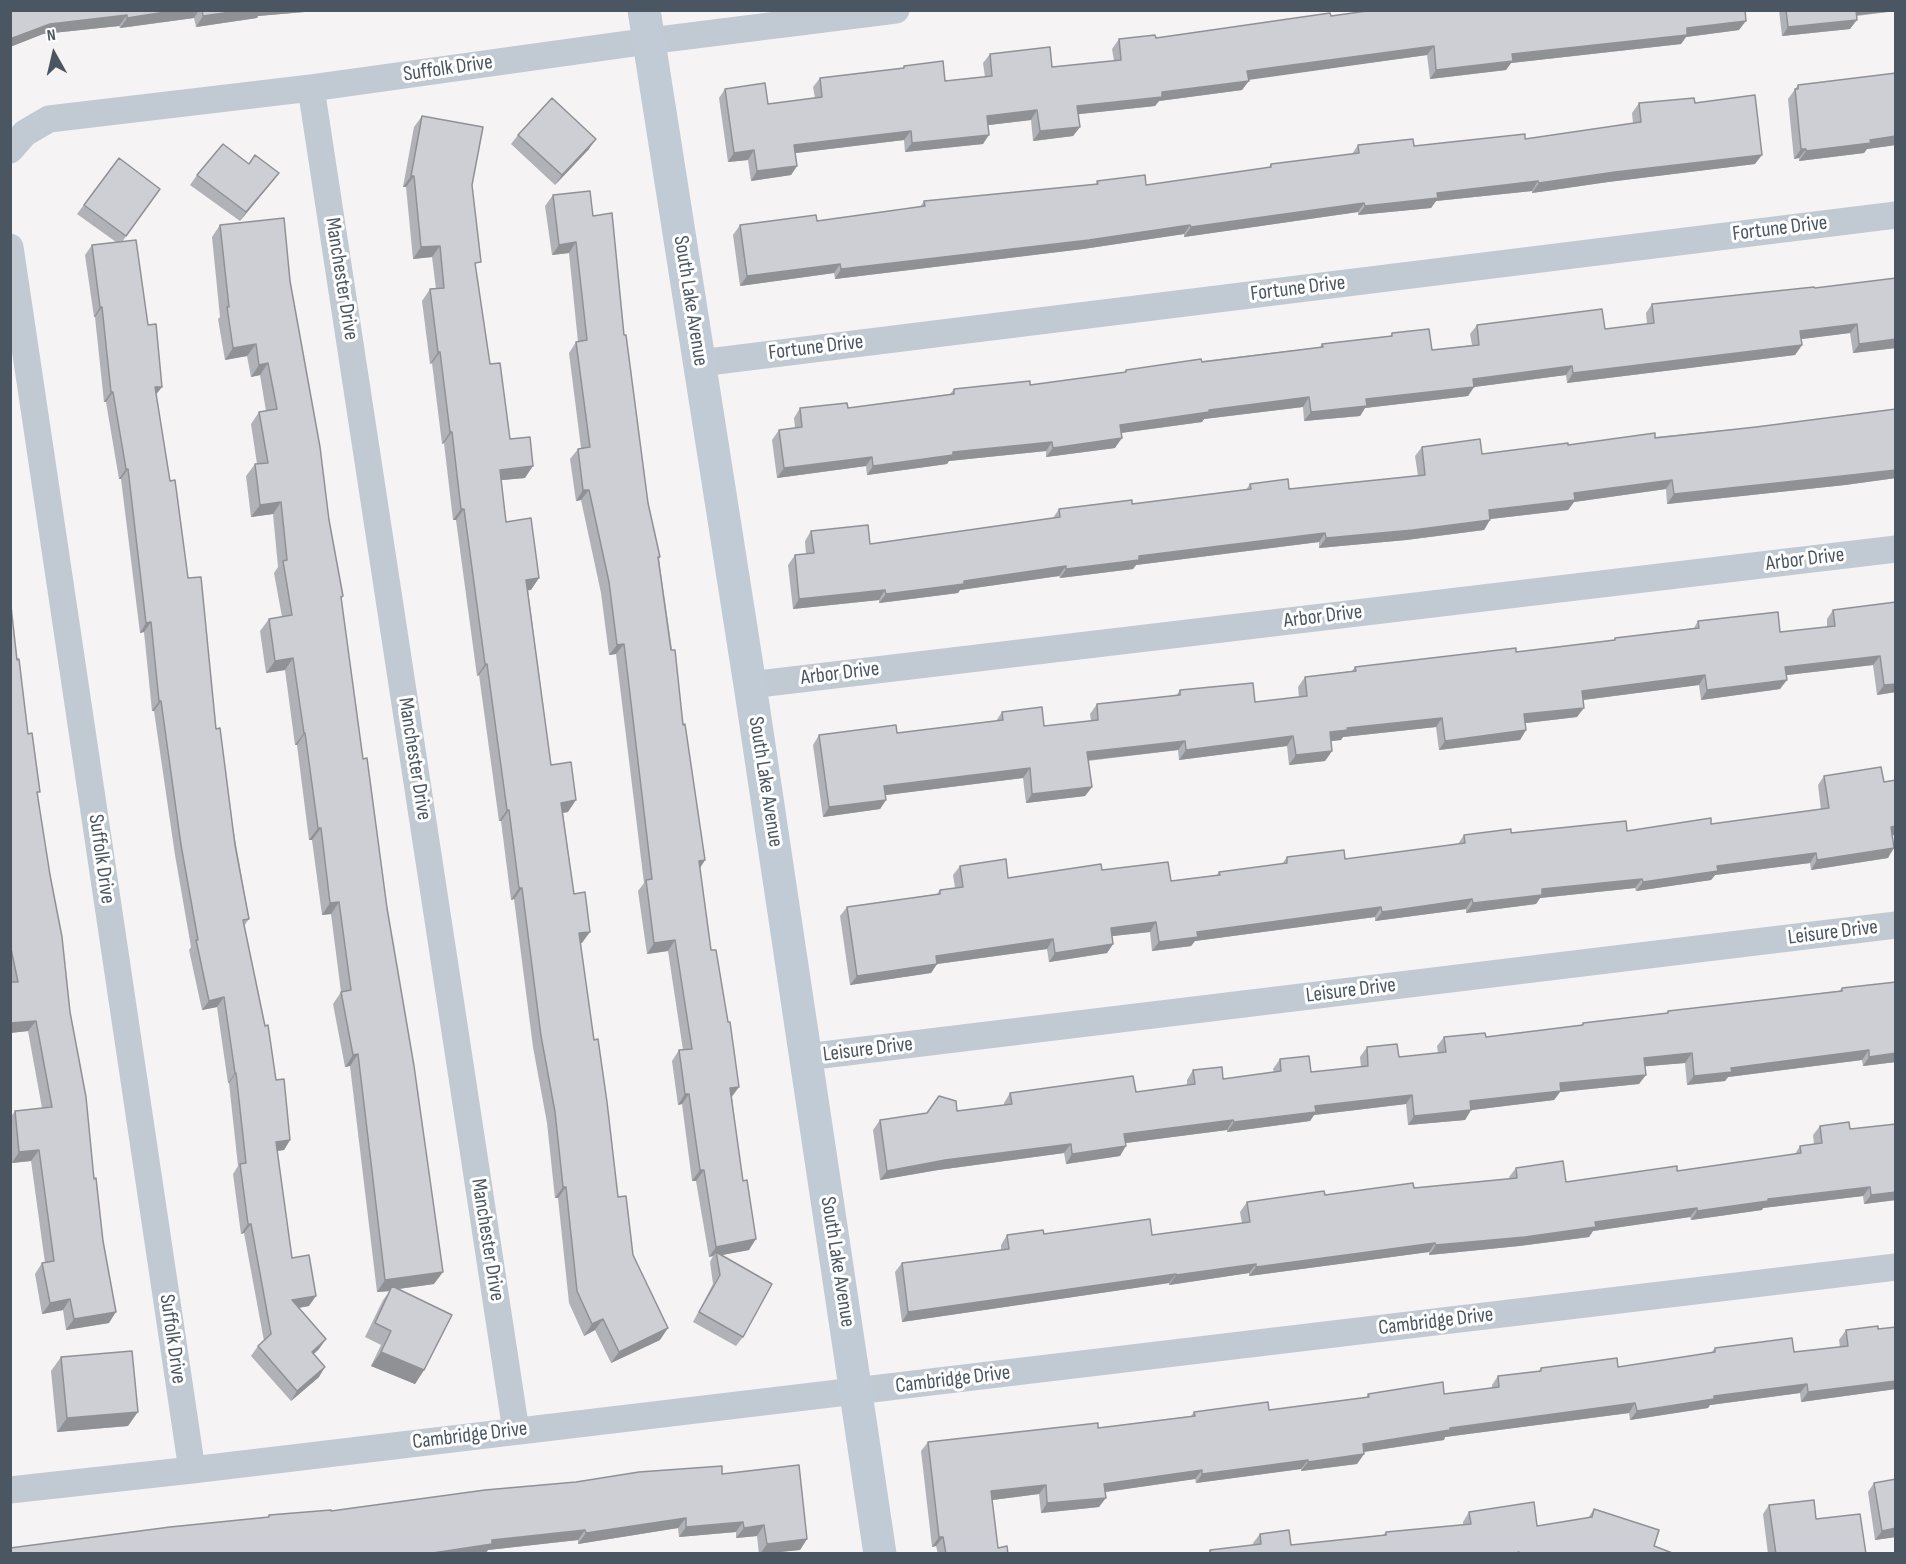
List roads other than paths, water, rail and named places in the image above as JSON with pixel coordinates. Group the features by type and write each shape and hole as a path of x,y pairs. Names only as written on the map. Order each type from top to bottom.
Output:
{"street":[{"name":"Suffolk Drive","path":"10,150 25,133 49,119 312,88 646,26 896,10"},
{"name":"South Lake Avenue","path":"646,26 750,685 880,1554"},
{"name":"Manchester Drive","path":"312,88 516,1431"},
{"name":"Fortune Drive","path":"700,363 1896,215"},
{"name":"Suffolk Drive","path":"10,247 192,1470"},
{"name":"Arbor Drive","path":"750,685 1896,549"},
{"name":"Leisure Drive","path":"806,1057 1896,925"},
{"name":"Cambridge Drive","path":"10,1490 1896,1267"}]}
